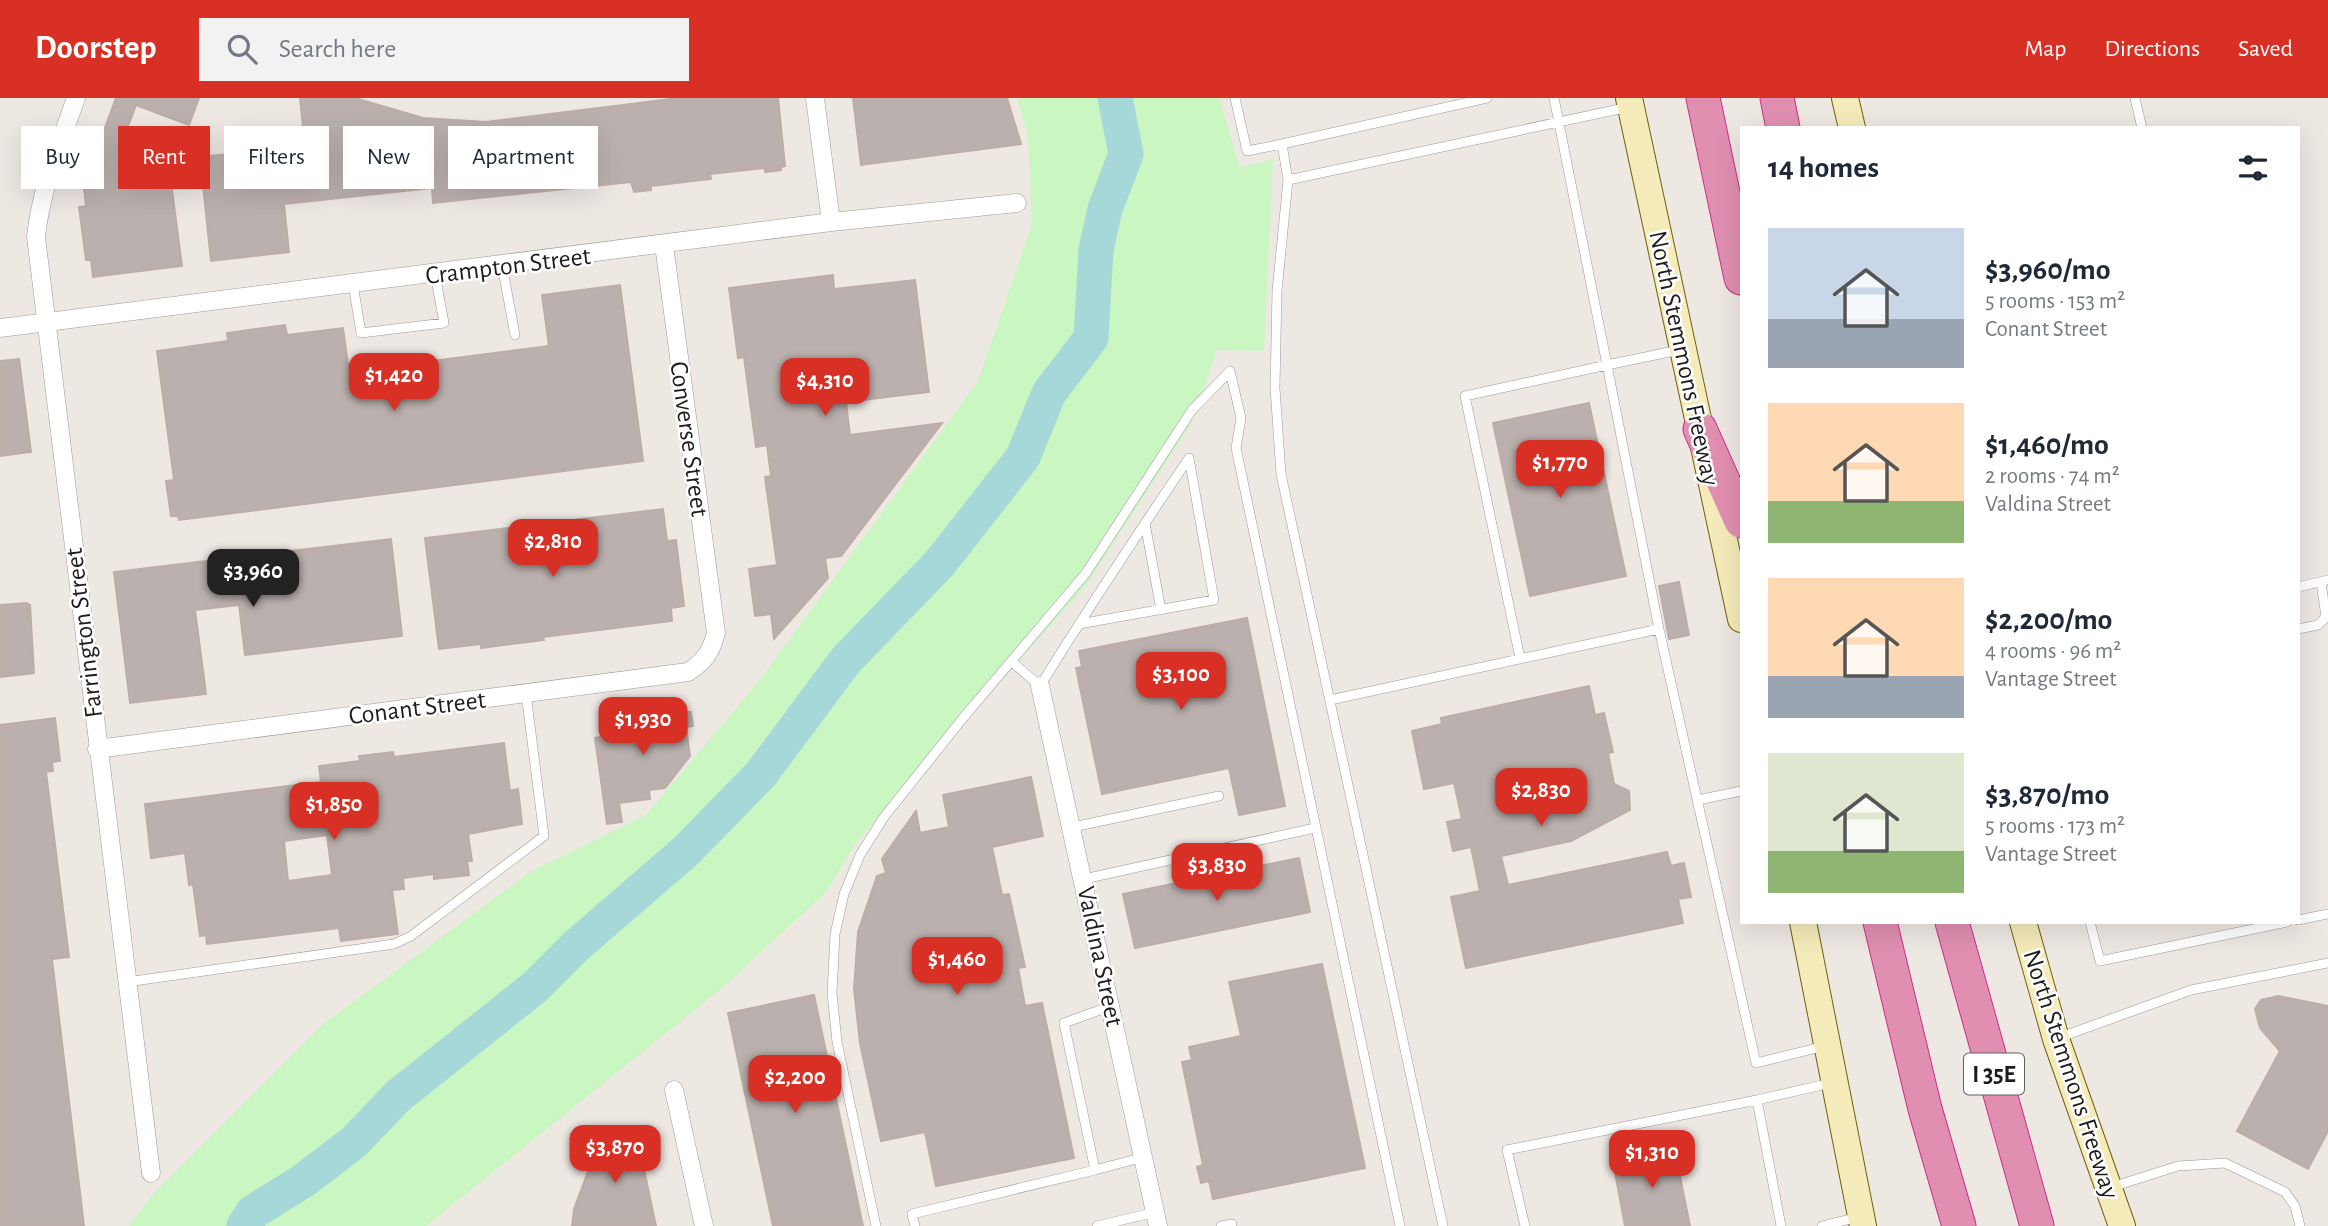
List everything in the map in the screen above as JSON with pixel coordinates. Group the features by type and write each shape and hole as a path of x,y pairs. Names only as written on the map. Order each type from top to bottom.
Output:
{"highway":[{"path":"1703,98 1740,273"},
{"path":"1777,98 1783,126"},
{"path":"1699,429 1740,519"},
{"path":"1875,924 1887,957"},
{"path":"1880,924 1925,1109 1959,1226"},
{"name":"I 35E","path":"1953,924 2037,1226"}],"main road":[{"path":"1845,98 1852,126"},
{"name":"North Stemmons Freeway","path":"1630,102 1740,614"},
{"path":"1803,924 1861,1221"},
{"name":"North Stemmons Freeway","path":"2024,924 2056,1039 2122,1226"}],"street":[{"name":"Farrington Street","path":"76,98 39,209 36,237 151,1173"},
{"path":"816,98 831,222"},
{"name":"Crampton Street","path":"0,328 831,222 1017,203"},
{"name":"Converse Street","path":"664,245 716,633"},
{"name":"Conant Street","path":"97,749 688,672 702,663 711,650 716,633"},
{"name":"Valdina Street","path":"1040,686 1157,1219"},
{"path":"674,1090 704,1226"}],"lane":[{"path":"1235,98 1247,150 1487,98"},
{"path":"1554,98 1659,629 1756,1063 1826,1046"},
{"path":"2135,98 2142,126"},
{"path":"1288,180 1559,122 1630,102"},
{"path":"1282,144 1288,180 1277,291 1277,437 1283,484 1443,1226"},
{"path":"502,265 515,335"},
{"path":"353,284 361,333 373,332 444,323 435,274"},
{"path":"1520,657 1465,396 1684,349"},
{"path":"876,1226 837,1042 832,993 835,934 844,894 859,855 884,817 1086,573 1192,410 1230,371 1241,418 1236,448 1400,1226"},
{"path":"1011,661 1040,686 1079,624 1145,523 1189,458 1214,600 1079,624"},
{"path":"1145,523 1161,610"},
{"path":"2300,587 2324,581 2326,617 2318,625 2300,629"},
{"path":"1330,700 1659,629"},
{"path":"127,982 394,944 411,936 544,836 526,693"},
{"path":"1698,800 1740,791"},
{"path":"1073,827 1219,796"},
{"path":"1084,880 1315,828"},
{"path":"2300,920 2328,914"},
{"path":"2091,924 2100,961 2277,924"},
{"path":"2056,1039 2191,990 2328,963"},
{"path":"1095,1170 1064,1023 1111,1006"},
{"path":"1525,1226 1507,1150 1834,1083"},
{"path":"1757,1100 1781,1226"},
{"path":"915,1226 912,1214 1144,1157"},
{"path":"2108,1188 2178,1166 2225,1163 2285,1192 2295,1206 2300,1226"},
{"path":"1097,1226 1157,1219"},
{"path":"1822,1226 1861,1221"},
{"path":"1220,1226 1232,1224"}],"green space":[{"path":"1017,98 1219,98 1240,168 1273,159 1264,351 1217,350 1191,424 1085,587 858,840 825,893 721,989 426,1226 129,1226 152,1195 322,1025 530,872 646,815 760,680 978,381 1032,224 1028,135"}],"building":[{"path":"116,98 199,98 189,125 136,105 128,126 118,126 118,189 172,189 182,266 93,277 91,260 86,260 79,207 86,206 84,189 104,189 104,130"},
{"path":"300,98 355,98 423,118 486,122 679,98 778,98 785,166 781,167 781,170 765,172 765,168 710,174 711,179 651,186 651,190 634,192 631,182 598,186 598,126 448,126 448,189 565,189 433,203 434,126 343,126 343,189 423,189 284,204 289,252 211,261 203,189 210,189 210,156 224,154 224,189 329,189 329,126 303,126"},
{"path":"853,98 1007,98 1021,144 861,165"},
{"path":"833,275 834,289 915,280 929,392 846,402 850,435 942,423 841,556 825,558 828,578 774,639 771,614 755,616 749,569 777,565 765,477 771,476 767,445 756,447 744,357 738,358 729,288"},
{"path":"620,285 643,461 179,520 178,516 171,516 166,481 174,480 157,351 228,341 227,333 285,325 287,335 343,328 348,365 408,358 409,364 549,346 542,295"},
{"path":"19,359 31,452 0,456 0,361"},
{"path":"1589,403 1626,576 1530,596 1493,423"},
{"path":"663,509 667,541 676,540 684,606 671,608 672,621 543,637 544,640 481,648 481,644 439,649 425,538"},
{"path":"391,539 402,636 245,655 239,605 195,610 206,694 130,703 114,572"},
{"path":"1679,582 1689,635 1669,639 1659,586"},
{"path":"0,605 30,605 34,673 0,677"},
{"path":"1247,618 1285,806 1239,815 1229,768 1102,794 1076,668 1082,667 1079,651"},
{"path":"1589,686 1595,715 1604,713 1613,752 1608,753 1614,784 1629,791 1630,810 1571,841 1501,856 1508,885 1667,852 1671,866 1684,863 1691,897 1678,899 1683,923 1466,968 1451,897 1480,891 1471,847 1453,851 1447,822 1462,819 1454,783 1424,789 1412,731 1442,724 1441,718"},
{"path":"683,704 684,712 691,712 693,726 686,727 690,756 665,788 649,790 650,799 619,803 622,822 607,824 595,738 640,728 638,710"},
{"path":"55,718 60,761 52,762 53,771 46,772 69,957 52,959 84,1226 0,1226 0,725"},
{"path":"504,743 510,791 518,789 522,824 468,834 472,861 467,861 469,875 434,879 434,874 403,878 404,889 392,890 398,934 341,941 339,928 207,944 206,935 200,936 193,884 189,885 185,853 151,858 145,804 321,782 319,766 360,761 359,756 393,752 394,757","holes":["327,835 332,875 288,881 284,841"]},
{"path":"1031,777 1043,836 992,847 1002,895 1009,894 1025,967 1018,968 1025,1006 1042,1003 1074,1158 936,1186 925,1132 881,1141 860,1043 854,989 858,932 877,876 886,873 882,859 916,811 920,833 949,827 943,795"},
{"path":"1299,858 1310,912 1135,948 1123,894"},
{"path":"1322,964 1365,1168 1213,1199 1209,1181 1201,1183 1197,1167 1203,1165 1182,1062 1192,1060 1189,1047 1241,1036 1229,982"},
{"path":"814,995 863,1226 773,1226 728,1013"},
{"path":"2278,996 2328,1006 2328,1131 2308,1169 2237,1131 2280,1051 2260,1028 2255,1009 2261,1000"},
{"path":"635,1127 656,1226 572,1226 574,1209 602,1134"},
{"path":"1674,1147 1690,1226 1625,1226 1613,1162"}],"waterway":[{"path":"244,1226 253,1212 303,1181 354,1142 398,1096 535,987 576,946 687,850 761,774 846,660 940,563 1023,457 1049,393 1091,338 1096,250 1105,209 1126,154 1115,98"}]}
